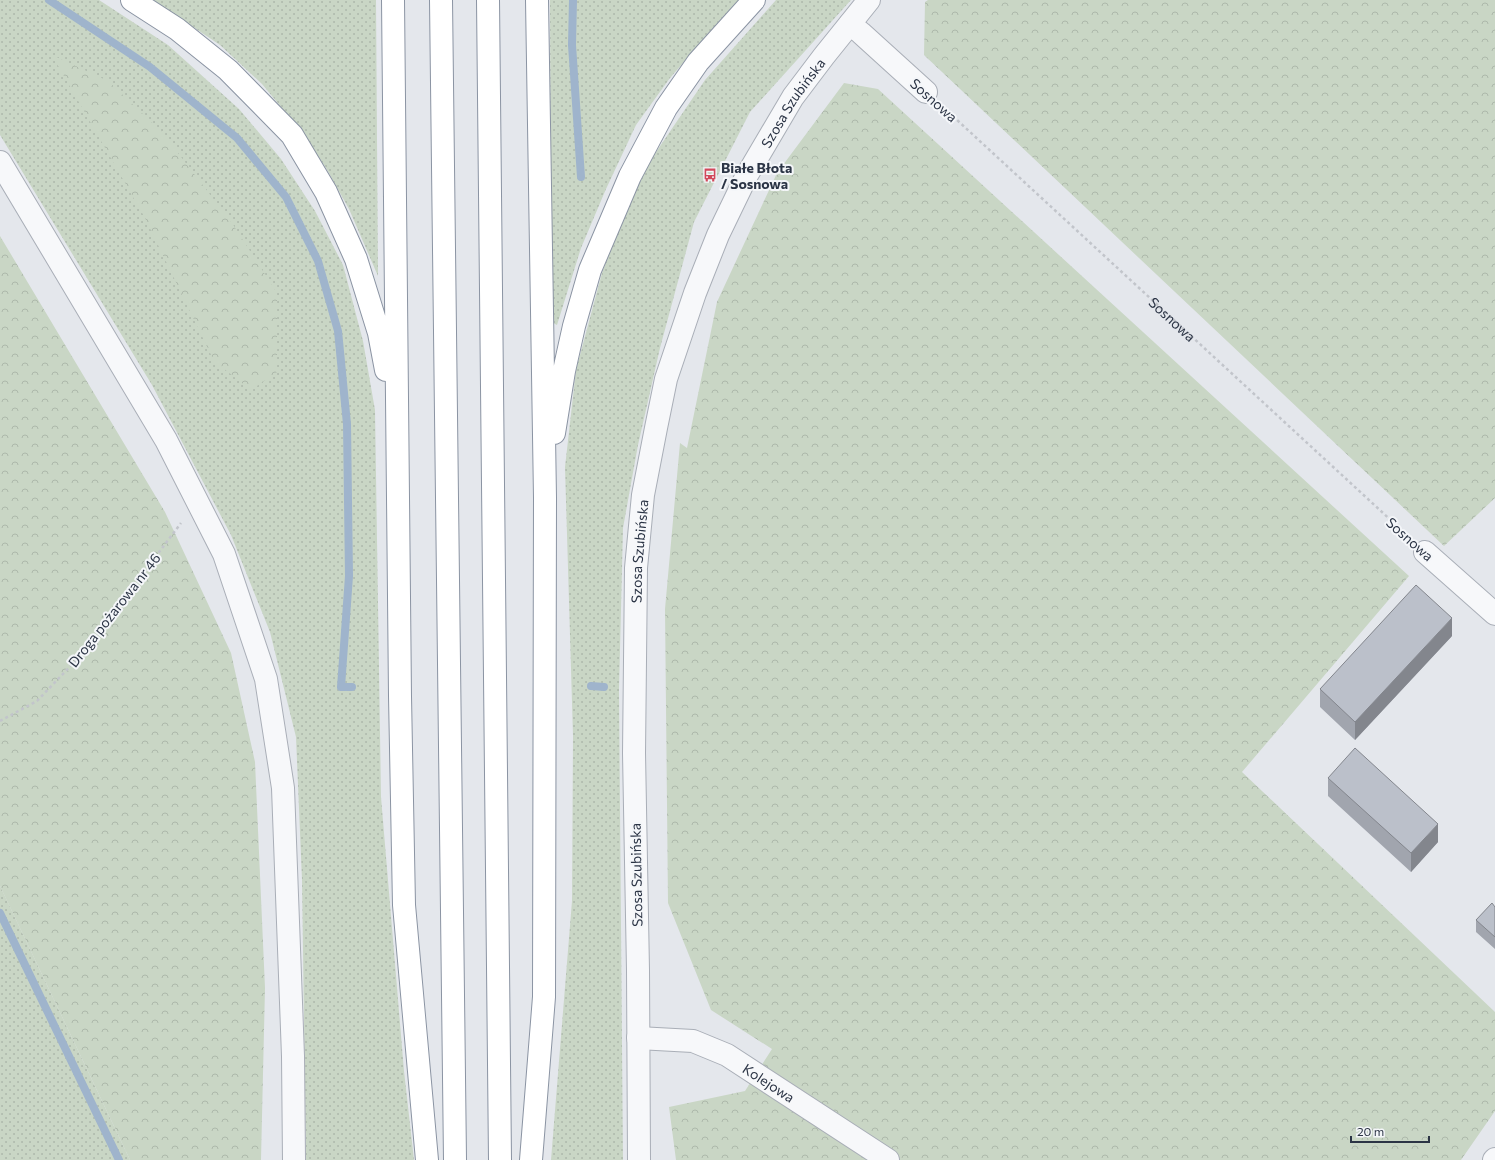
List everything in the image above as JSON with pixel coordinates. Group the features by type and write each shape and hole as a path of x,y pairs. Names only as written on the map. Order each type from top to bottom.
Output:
{"highway":[{"path":"132,0 177,29 228,70 292,135 326,192 356,259 378,333 396,426"},
{"path":"393,0 396,426 404,905 427,1160"},
{"path":"441,0 455,1160"},
{"path":"488,0 500,1160"},
{"path":"531,1160 544,997 545,498 537,0"},
{"path":"545,498 564,371 574,326 590,270 630,176 666,108 698,62 754,0"}],"street":[{"name":"Szosa Szubińska","path":"639,1160 634,753 636,568 643,494 664,386 695,293 715,242 747,175 794,97 869,0"},
{"name":"Sosnowa","path":"850,24 926,92"},
{"path":"0,162 166,440 224,554 266,678 283,788 293,1056 294,1160"},
{"name":"Sosnowa","path":"1425,552 1495,614"},
{"name":"Kolejowa","path":"638,1038 693,1041 722,1053 888,1160"}],"path":[{"name":"Sosnowa","path":"926,92 1425,552"},
{"name":"Droga pożarowa nr 46","path":"0,721 37,701 84,652 197,501"}],"green space":[{"path":"0,0 99,0 168,45 239,109 281,159 315,211 343,265 363,341 375,410 381,797 404,1071 414,1160 306,1160 302,880 296,737 270,632 231,535 152,385 0,135"},
{"path":"153,0 376,0 378,276 349,209 326,168 301,131 262,84 220,45"},
{"path":"550,0 740,0 721,19 670,78 636,125 606,189 581,248 557,325 551,322"},
{"path":"776,0 851,0 750,112 694,222 660,348 638,445 623,528 619,690 623,1160 551,1160 572,901 573,736 565,467 576,370 602,273 625,210 654,155 705,80"},
{"path":"928,0 1495,0 1495,498 1444,546 924,55 925,2"},
{"path":"52,55 108,81 161,131 232,223 277,293 277,372 251,390 214,361 145,218"},
{"path":"844,83 878,89 1409,576 1242,772 1495,1012 1495,1111 1461,1160 676,1160 669,1107 745,1091 772,1049 711,1010 668,903 665,609 680,443 687,448 717,302 777,173"},
{"path":"0,236 165,512 231,653 255,762 265,988 261,1160 130,1160 0,886"},
{"path":"0,886 2,890 130,1160 0,1160"}],"building":[{"path":"1416,585 1452,618 1355,722 1320,689"},
{"path":"1355,748 1438,824 1411,853 1328,778"},
{"path":"1492,903 1495,907 1495,937 1476,920"}],"waterway":[{"path":"49,0 150,67 237,138 286,197 318,261 338,331 347,424 349,576 341,687 352,687"},
{"path":"573,0 572,45 581,177"},
{"path":"591,686 604,687"},
{"path":"0,913 119,1160"}],"place":[{"name":"Białe Błota / Sosnowa","path":"710,175"}]}
